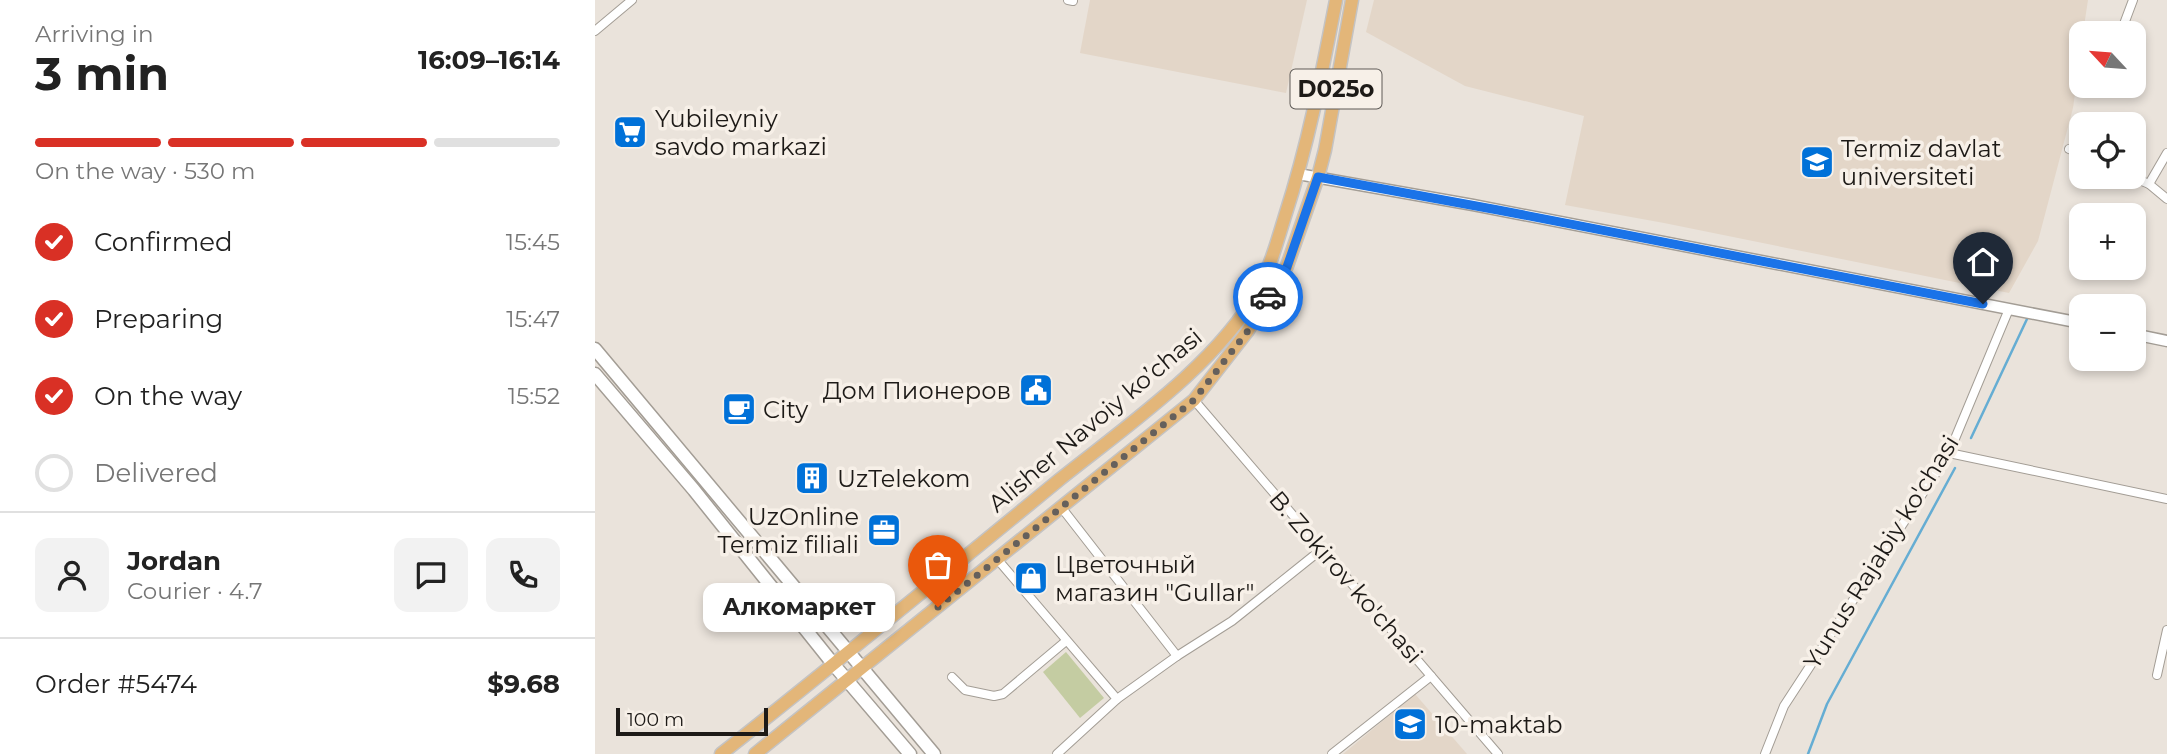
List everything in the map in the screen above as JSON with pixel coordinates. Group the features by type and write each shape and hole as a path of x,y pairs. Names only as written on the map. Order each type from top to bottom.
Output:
{"main road":[{"name":"D025o","path":"1299,174 1336,0"},
{"name":"D025o","path":"1318,177 1352,0"},
{"name":"Alisher Navoiy ko’chasi","path":"722,754 1177,384 1212,351 1256,294 1267,274 1299,174"},
{"name":"Alisher Navoiy ko’chasi","path":"755,754 1194,400 1247,332 1287,267 1318,177"},
{"path":"595,349 934,754"},
{"path":"595,374 910,754"}],"street":[{"path":"595,31 632,0"},
{"path":"2126,21 2133,0"},
{"path":"2149,184 2167,153"},
{"path":"1299,174 1473,205 2069,321"},
{"path":"2146,183 2167,199"},
{"name":"Yunus Rajabiy ko'chasi","path":"1765,754 1784,706 1949,453 2009,309"},
{"path":"2146,337 2167,341"},
{"name":"B. Zokirov ko'chasi","path":"1194,400 1499,754"},
{"path":"1949,453 2167,499"},
{"path":"1061,507 1177,656"},
{"path":"1056,754 1117,699 1232,621 1322,549"},
{"path":"998,560 1117,699"},
{"path":"2157,675 2167,630"},
{"path":"952,677 965,690 994,696 1003,694 1066,641"},
{"path":"1332,754 1431,676"}],"shaded area":[{"path":"1090,0 1307,0 1286,93 1080,53"},
{"name":"Termiz davlat universiteti","path":"1374,0 2088,0 2085,21 2069,21 2069,98 2074,98 2073,108 2069,112 2069,123 2038,241 2009,293 1565,205 1584,116 1465,86 1366,32"},
{"name":"10-maktab","path":"1415,694 1467,754 1343,754"}],"green space":[{"path":"1066,652 1104,698 1080,718 1043,672"}],"waterway":[{"path":"1971,438 2027,319"},
{"path":"1808,754 1827,704 1955,468"}],"way so far":[{"path":"938,607 1194,400 1247,332 1268,297"}],"place":[{"name":"Yubileyniy savdo markazi","path":"630,132"},
{"name":"Termiz davlat universiteti","path":"1817,162"},
{"name":"Дом Пионеров","path":"1036,390"},
{"name":"City","path":"739,409"},
{"name":"UzTelekom","path":"812,478"},
{"name":"UzOnline Termiz filiali","path":"884,530"},
{"name":"Цветочный магазин \"Gullar\"","path":"1031,578"},
{"name":"Алкомаркет","path":"938,607"},
{"name":"10-maktab","path":"1410,724"}],"route":[{"path":"1268,297 1287,267 1318,177 1983,304"}]}
